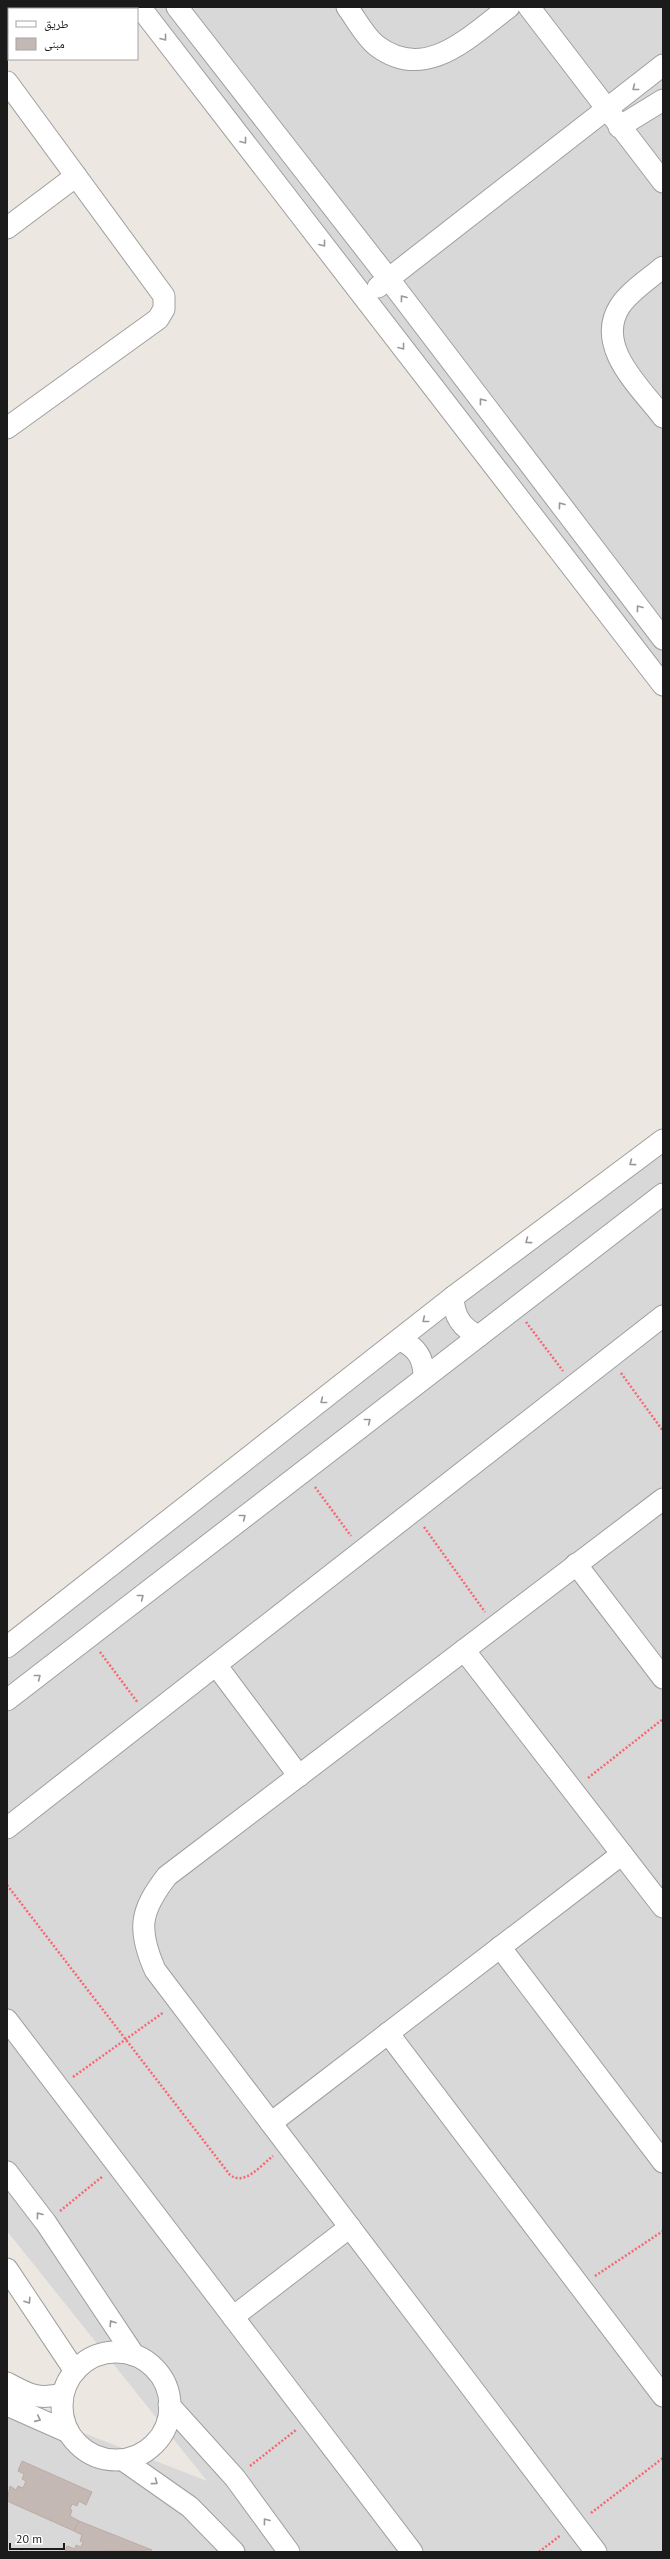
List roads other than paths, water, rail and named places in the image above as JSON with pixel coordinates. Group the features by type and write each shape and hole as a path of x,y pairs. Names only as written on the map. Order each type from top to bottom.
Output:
{"street":[{"path":"140,7 663,685"},
{"path":"177,7 388,278 663,639"},
{"path":"347,7 376,45 394,56 416,60 437,57 456,47 509,7"},
{"path":"529,7 619,127 663,182"},
{"path":"365,298 388,278 663,65"},
{"path":"7,82 157,283 164,296 164,309 158,319 7,428"},
{"path":"619,127 663,100"},
{"path":"7,228 76,176"},
{"path":"663,267 620,306 613,322 612,339 617,356 663,417"},
{"path":"7,1647 454,1297 663,1140"},
{"path":"7,1700 663,1194"},
{"path":"454,1297 454,1307 462,1325 479,1336"},
{"path":"7,1828 663,1316"},
{"path":"400,1340 416,1350 424,1368 424,1377"},
{"path":"596,2552 155,1970 145,1947 143,1921 151,1896 167,1876 663,1499"},
{"path":"576,1564 663,1678"},
{"path":"464,1650 663,1907"},
{"path":"216,1665 298,1776"},
{"path":"271,2123 622,1854"},
{"path":"500,1948 663,2162"},
{"path":"7,2020 412,2552"},
{"path":"388,2033 663,2396"},
{"path":"7,2172 46,2223 134,2355 155,2370 167,2392 169,2405 164,2430 156,2441 147,2450 123,2460 110,2460 92,2454 76,2443 68,2432 62,2407 63,2394 75,2371 84,2362 108,2353 134,2355"},
{"path":"233,2317 350,2227"},
{"path":"7,2269 75,2371"},
{"path":"7,2383 32,2396 47,2398 63,2394"},
{"path":"7,2405 68,2432"},
{"path":"169,2405 235,2478 290,2552"},
{"path":"123,2460 190,2507 234,2552"}]}
